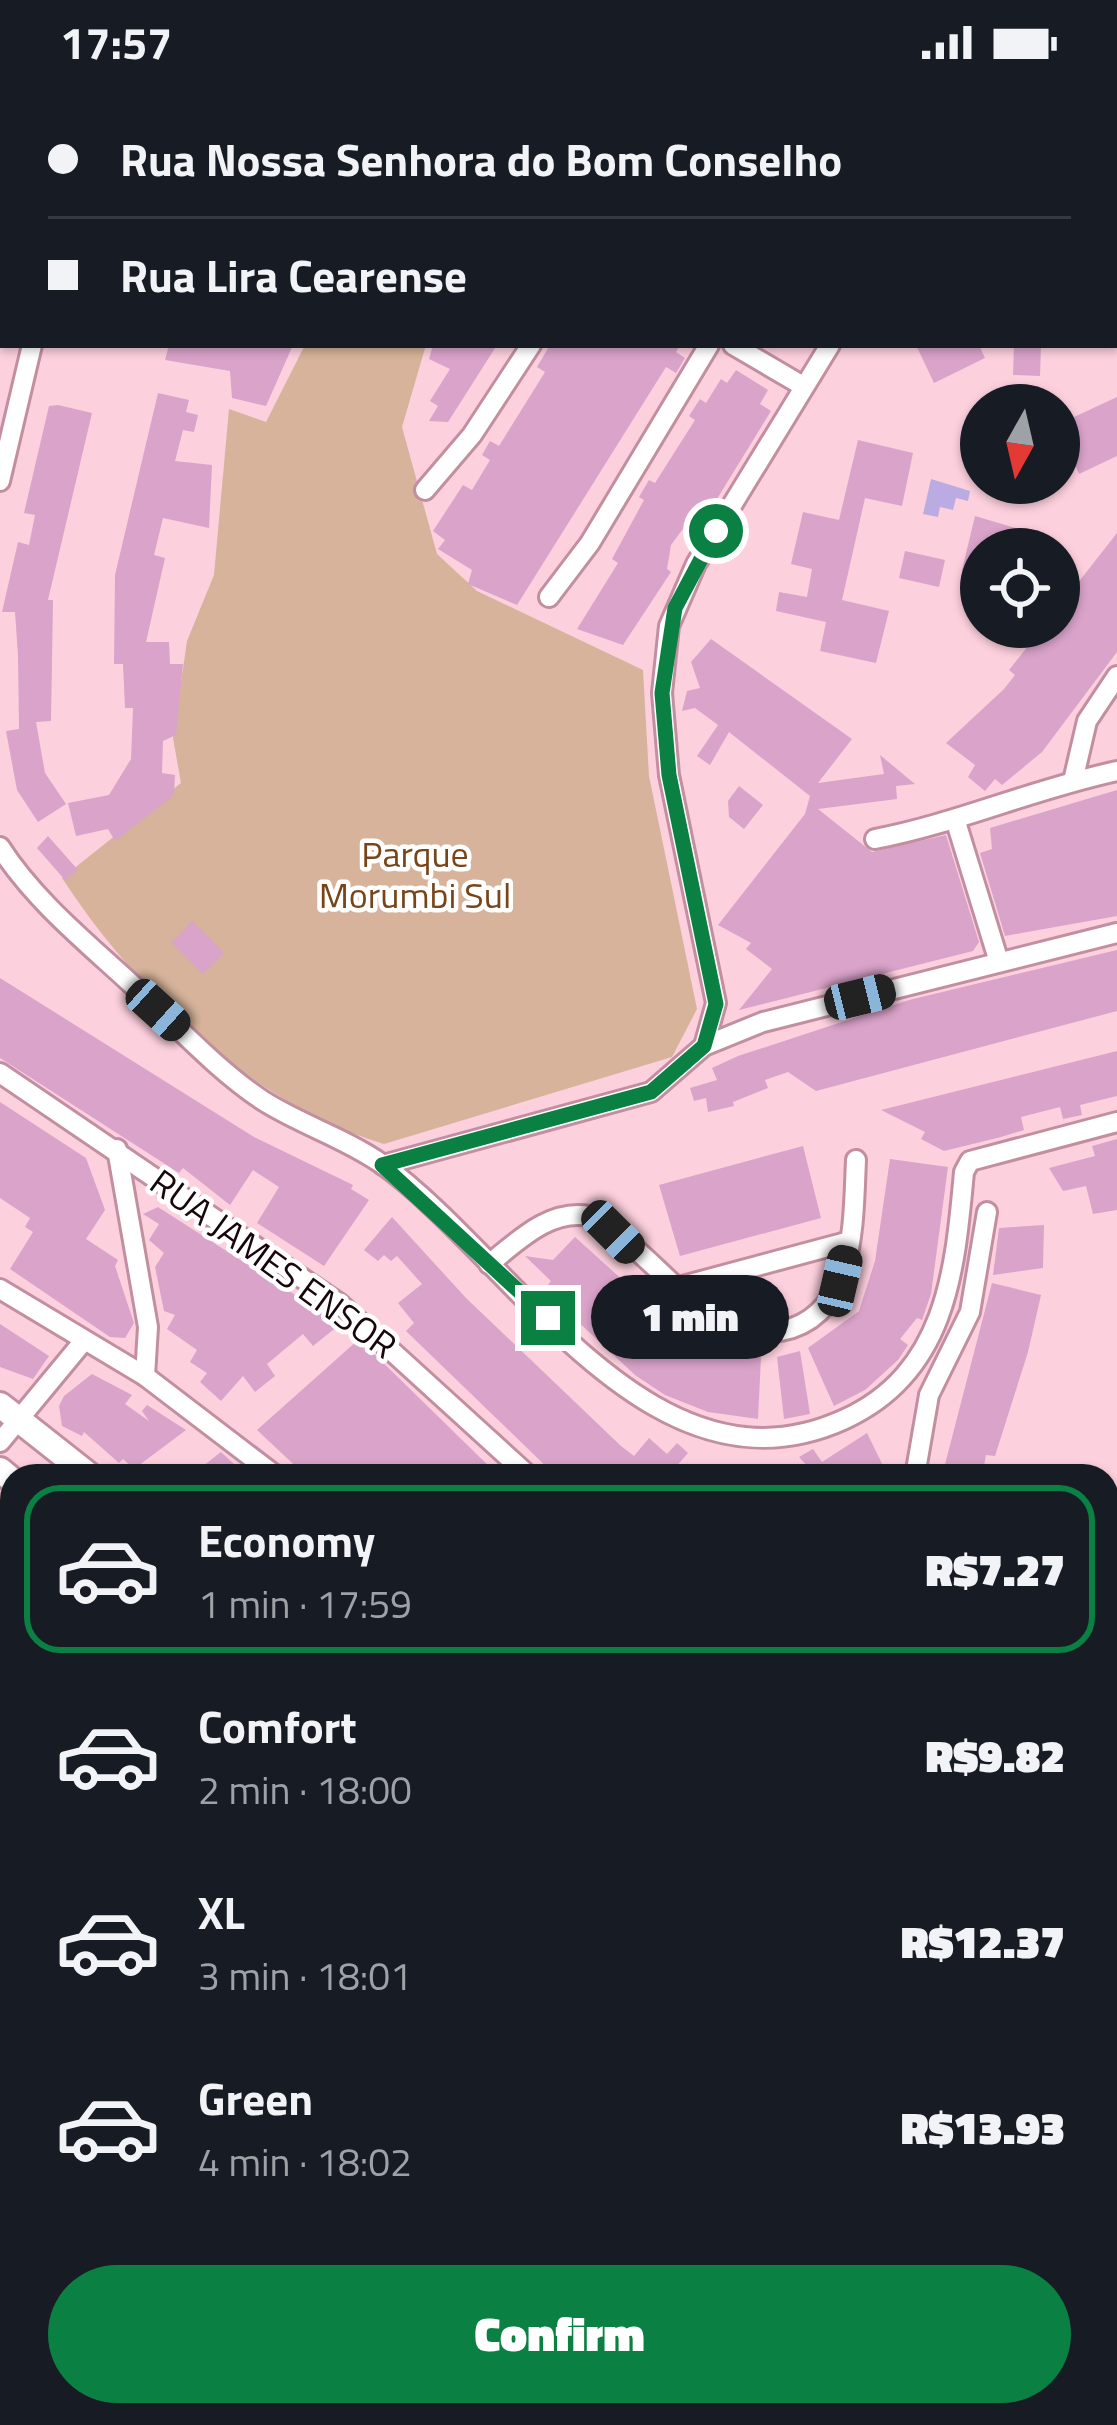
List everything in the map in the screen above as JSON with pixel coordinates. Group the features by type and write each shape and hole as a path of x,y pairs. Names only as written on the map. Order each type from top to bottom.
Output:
{"street":[{"path":"0,481 31,348"},
{"path":"425,490 472,435 529,348"},
{"path":"549,597 590,543 707,348"},
{"path":"738,348 803,386"},
{"path":"704,1046 716,1004 669,775 662,693 666,645 695,564 828,348"},
{"path":"1073,781 1087,721 1117,676"},
{"path":"874,839 956,823 1003,801 1117,771"},
{"path":"956,823 999,962"},
{"path":"0,848 18,875 66,922 256,1096 382,1165 630,1393 666,1414 719,1433 769,1437 829,1427 852,1417 901,1379 931,1344 942,1320 964,1172 970,1161 1117,1122"},
{"path":"382,1165 651,1092 704,1046 764,1022 1117,933"},
{"path":"716,1004 736,1016 764,1022"},
{"name":"RUA JAMES ENSOR","path":"0,1073 117,1148 340,1304 516,1464"},
{"path":"117,1148 148,1327 145,1376"},
{"path":"488,1264 536,1227 580,1214 601,1221 715,1320 737,1328 788,1329 832,1299 850,1240 856,1160"},
{"path":"916,1464 929,1396 970,1312 987,1212"},
{"path":"675,1288 850,1240"},
{"path":"0,1289 82,1343 145,1376 260,1464"},
{"path":"0,1442 10,1412 82,1343"},
{"path":"901,1379 929,1396"},
{"path":"10,1412 74,1464"}],"green space":[{"name":"Parque Morumbi Sul","path":"303,348 425,348 402,427 437,554 477,591 643,670 649,776 697,1009 672,1057 384,1144 289,1102 201,1038 125,961 62,878 181,783 173,738 187,641 214,575 229,409 266,422"}],"shaded area":[{"path":"931,479 960,488 953,510 940,507 938,517 923,514"}],"building":[{"path":"168,348 292,348 266,406 232,398 230,371 165,360"},
{"path":"432,348 495,348 448,422 429,421 438,406 430,401 450,369 429,359"},
{"path":"548,348 678,348 676,352 685,358 676,373 666,367 517,605 468,584 472,570 438,549 445,540 433,531 463,485 472,490 490,460 482,455 490,441 499,446 545,372 537,367"},
{"path":"917,348 980,348 985,358 934,383"},
{"path":"1014,348 1041,348 1040,376 1013,375"},
{"path":"736,370 768,390 760,404 771,411 698,530 685,526 671,545 667,569 671,572 623,645 577,629 618,563 612,559 644,500 639,497 649,480 655,483 695,420 689,416 700,399 706,403 721,379 727,383"},
{"path":"158,393 189,400 186,412 198,415 194,432 183,430 175,461 212,465 209,528 163,518 154,555 165,558 146,642 169,642 170,664 183,664 176,735 163,741 162,773 175,775 174,795 115,841 108,829 76,836 68,803 109,795 131,759 133,708 125,708 123,664 114,664 115,575"},
{"path":"1117,397 1117,456 1080,474 1080,414"},
{"path":"49,406 92,413 48,600 53,600 51,721 36,722 45,773 66,804 38,822 17,790 6,731 19,729 18,656 15,612 2,612 18,542 29,545 35,515 24,513"},
{"path":"858,440 913,453 902,506 865,498 842,600 889,611 876,663 820,651 826,622 776,611 779,592 807,597 812,569 791,564 803,512 839,520"},
{"path":"975,516 1015,528 972,528"},
{"path":"1117,533 1117,652 1042,752 1002,785 995,779 985,791 968,777 975,765 946,743 1004,689 1015,675 1009,670 1026,648 1080,648 1080,580"},
{"path":"905,551 945,560 939,587 899,578"},
{"path":"711,639 852,739 818,783 884,774 880,755 915,784 896,786 897,799 818,809 872,852 946,835 979,942 973,951 739,1010 772,969 746,949 751,943 718,925 805,814 810,796 729,732 710,765 697,756 718,725 695,708 682,711 687,691 700,688 691,662"},
{"path":"739,786 763,805 744,829 729,817 728,801"},
{"path":"1117,790 1117,916 1005,936 980,853 992,849 990,828"},
{"path":"48,836 78,870 65,880 37,848"},
{"path":"192,921 224,953 203,974 171,943"},
{"path":"1117,950 1117,1011 816,1091 788,1072 765,1080 768,1088 733,1102 734,1106 708,1112 706,1098 694,1101 690,1088 717,1080 712,1068 738,1056 909,1000"},
{"path":"0,978 254,1137 353,1185 351,1189 369,1200 324,1266 257,1223 279,1187 253,1170 230,1205 183,1168 179,1173 0,1058"},
{"path":"1117,1051 1117,1096 1080,1105 1082,1115 1063,1119 1060,1107 1021,1117 1024,1130 1001,1137 944,1151 921,1139 925,1132 881,1110"},
{"path":"0,1102 86,1158 105,1210 86,1239 118,1260 115,1266 134,1323 125,1338 110,1337 10,1269 33,1232 25,1227 30,1218 0,1198"},
{"path":"1117,1139 1117,1210 1093,1214 1086,1186 1063,1191 1049,1168 1095,1156 1092,1146"},
{"path":"803,1146 821,1218 680,1256 659,1185"},
{"path":"890,1159 948,1167 931,1294 922,1320 917,1318 900,1339 908,1345 898,1360 865,1390 834,1406 808,1348 859,1311 875,1261"},
{"path":"158,1207 338,1326 313,1346 303,1334 267,1364 275,1376 255,1392 243,1376 221,1401 200,1382 207,1373 190,1362 197,1350 167,1329 175,1315 164,1311 155,1267 164,1253 149,1240 159,1224 143,1214"},
{"path":"392,1217 466,1298 621,1446 634,1456 649,1438 667,1454 677,1443 688,1453 678,1464 544,1464 406,1331 414,1323 398,1303 422,1284 397,1256 391,1261 384,1255 378,1261 364,1250"},
{"path":"1044,1225 1043,1268 993,1275 999,1228"},
{"path":"575,1237 678,1330 710,1348 761,1357 758,1419 708,1412 665,1395 635,1375 544,1290 551,1281 525,1256 553,1260"},
{"path":"992,1283 1041,1295 995,1456 986,1455 984,1464 945,1464"},
{"path":"0,1324 49,1356 33,1379 0,1367"},
{"path":"358,1340 487,1464 293,1464 257,1430"},
{"path":"800,1351 810,1414 784,1419 777,1357"},
{"path":"92,1374 132,1395 125,1404 149,1421 142,1411 147,1405 186,1430 141,1464 123,1459 119,1463 84,1432 82,1436 62,1426 59,1406 64,1396"},
{"path":"867,1433 882,1464 805,1464 799,1457 813,1449 822,1462"},
{"path":"221,1452 234,1464 206,1464"}],"route":[{"path":"548,1318 382,1165 651,1092 673,1078 704,1046 716,1004 669,775 662,693 675,608 716,531"}]}
